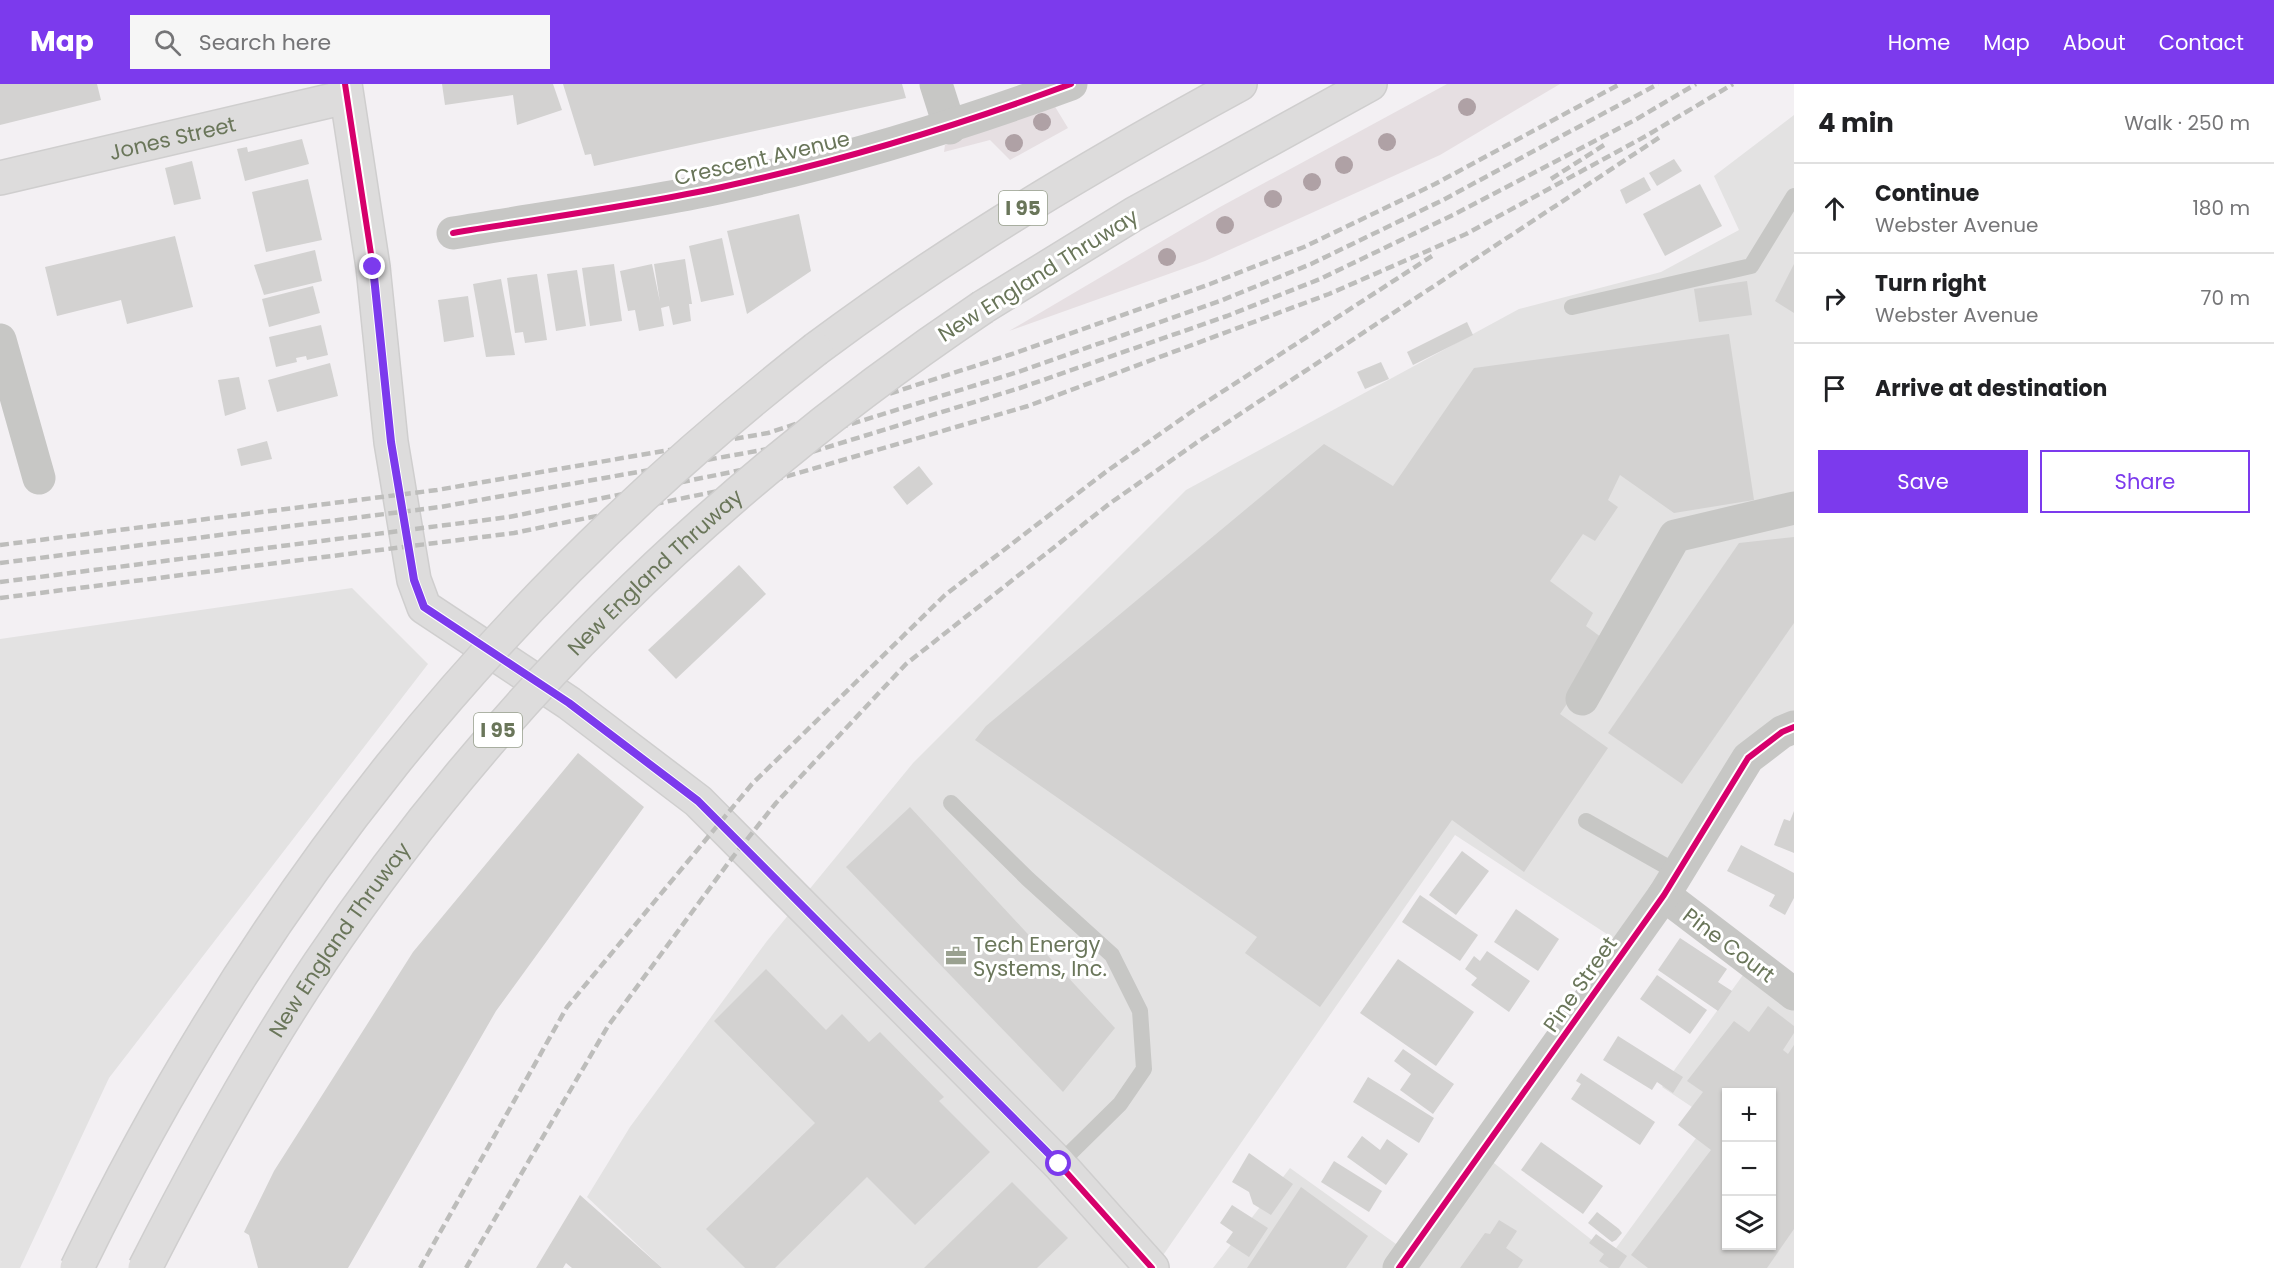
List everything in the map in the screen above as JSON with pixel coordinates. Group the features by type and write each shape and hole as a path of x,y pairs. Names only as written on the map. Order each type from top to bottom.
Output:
{"main road":[{"name":"I 95","path":"77,1268 159,1108 229,990 304,878 399,753 474,665 596,540 724,423 816,349 904,285 1002,221 1102,160 1239,84"},
{"name":"New England Thruway","path":"146,1268 227,1114 313,974 389,866 499,729 619,601 749,482 890,371 983,308 1134,214 1370,84"},
{"name":"Jones Street","path":"0,178 346,91"},
{"path":"346,91 373,267 391,442 414,580 424,607 569,703 698,801 1059,1164 1152,1268"}],"street":[{"path":"936,84 950,128"},
{"name":"Crescent Avenue","path":"453,233 720,187 950,128 1071,84"},
{"path":"0,340 39,478"},
{"path":"1582,699 1675,536 1794,508"},
{"name":"Pine Street","path":"1399,1268 1671,884 1748,758 1782,732 1794,727"},
{"name":"Pine Court","path":"1671,884 1794,994"}],"lane":[{"path":"1572,308 1751,266 1794,196"},
{"path":"951,803 1028,879 1112,955 1140,1011 1144,1069 1120,1104 1059,1164"},
{"path":"1586,821 1671,884"}],"shaded area":[{"path":"1447,84 1560,84 1440,155 1205,261 1009,331 1220,207"},
{"path":"1054,105 1068,128 1010,160 990,140 944,152 945,145"},
{"path":"1794,115 1794,728 1616,940 1455,835 1159,1261 1164,1268 662,1268 587,1197 630,1127 767,941 913,763 1186,490 1519,309 1661,272 1739,230 1714,176"},
{"path":"352,588 428,664 109,1078 20,1268 0,1268 0,639"},
{"path":"1748,968 1794,1000 1794,1268 1213,1268 1290,1168 1417,1259 1485,1156 1611,1255 1710,1119 1662,1087"}],"building":[{"path":"0,84 97,84 101,100 0,125"},
{"path":"442,84 553,84 562,110 517,125 513,95 445,105"},
{"path":"563,84 902,84 906,98 594,166 591,154 585,155"},
{"path":"302,139 309,164 245,181 237,149 247,147 248,152"},
{"path":"1674,159 1682,171 1657,186 1649,173"},
{"path":"192,161 201,199 174,205 165,168"},
{"path":"1644,177 1651,190 1626,204 1620,190"},
{"path":"308,179 322,240 266,252 252,192"},
{"path":"1700,184 1722,226 1665,256 1643,214"},
{"path":"799,214 811,271 747,314 727,231"},
{"path":"175,236 193,307 127,324 121,300 57,316 45,267"},
{"path":"722,238 734,295 701,302 689,246"},
{"path":"315,250 322,281 264,295 254,265"},
{"path":"685,259 692,304 689,304 691,321 673,325 669,306 661,308 664,326 639,331 635,310 628,311 620,271 652,264 660,302 654,264"},
{"path":"614,264 622,321 590,326 582,268"},
{"path":"1794,264 1794,313 1775,301"},
{"path":"577,270 586,326 556,331 547,274"},
{"path":"537,274 547,340 525,343 523,332 515,333 507,278"},
{"path":"501,279 515,355 486,357 473,284"},
{"path":"1747,281 1752,315 1699,322 1694,289"},
{"path":"313,286 320,313 269,327 262,299"},
{"path":"468,296 474,337 444,342 438,300"},
{"path":"1467,322 1473,335 1413,365 1407,352"},
{"path":"321,325 328,355 307,360 306,356 296,358 297,362 276,367 269,337"},
{"path":"1729,334 1754,500 1674,513 1620,475 1608,500 1618,507 1595,541 1583,534 1550,581 1593,613 1586,626 1609,643 1560,714 1608,748 1524,872 1452,820 1320,1007 1245,953 1257,937 975,740 986,726 1324,444 1393,486 1474,368"},
{"path":"1381,362 1389,379 1365,389 1357,372"},
{"path":"330,363 338,396 277,412 268,380"},
{"path":"239,377 246,409 225,416 218,380"},
{"path":"267,441 272,459 241,466 237,449"},
{"path":"919,466 933,484 907,505 893,487"},
{"path":"1794,537 1794,623 1682,784 1608,733 1739,543"},
{"path":"739,565 766,594 676,679 648,650"},
{"path":"578,753 644,807 496,1011 348,1268 258,1268 249,1235 244,1232 274,1171 413,952"},
{"path":"910,807 1115,1028 1063,1092 846,867"},
{"path":"1794,811 1794,853 1774,845 1784,819 1790,821"},
{"path":"1741,845 1794,873 1794,898 1785,915 1769,906 1775,895 1727,871"},
{"path":"1462,851 1489,871 1456,915 1429,895"},
{"path":"1420,895 1478,935 1460,961 1402,922"},
{"path":"1516,909 1559,939 1538,971 1494,942"},
{"path":"1680,938 1727,969 1718,982 1732,991 1718,1011 1658,970"},
{"path":"1487,951 1530,981 1509,1012 1471,985 1477,978 1465,969 1474,956 1480,961"},
{"path":"1398,959 1474,1012 1436,1066 1360,1013"},
{"path":"766,969 826,1030 842,1014 869,1042 880,1032 944,1097 939,1101 990,1152 915,1225 867,1177 775,1268 745,1268 706,1229 815,1123 714,1021"},
{"path":"1657,975 1707,1010 1690,1034 1640,999"},
{"path":"1768,1006 1794,1026 1794,1033 1783,1050 1788,1054 1794,1045 1794,1229 1767,1268 1648,1268 1631,1255 1711,1150 1678,1125 1703,1092 1687,1081 1734,1021 1749,1032"},
{"path":"1618,1036 1683,1077 1673,1093 1657,1082 1652,1090 1603,1060"},
{"path":"1403,1049 1454,1084 1433,1114 1400,1090 1411,1074 1394,1061"},
{"path":"1581,1073 1655,1122 1640,1145 1571,1099 1581,1084 1576,1081"},
{"path":"1368,1077 1434,1118 1419,1143 1353,1102"},
{"path":"1362,1136 1380,1150 1387,1139 1408,1154 1386,1185 1347,1157"},
{"path":"1541,1142 1603,1186 1583,1214 1521,1170"},
{"path":"1249,1153 1293,1184 1271,1215 1253,1204 1249,1192 1232,1182"},
{"path":"1334,1161 1382,1191 1369,1212 1321,1182"},
{"path":"1012,1182 1068,1238 1037,1268 924,1268"},
{"path":"1301,1187 1368,1236 1346,1268 1247,1268"},
{"path":"580,1195 662,1268 572,1268 566,1263 563,1268 536,1268"},
{"path":"1232,1205 1268,1228 1249,1257 1226,1242 1233,1232 1220,1223"},
{"path":"1597,1212 1622,1233 1616,1240 1612,1242 1588,1223"},
{"path":"1499,1220 1517,1231 1506,1248 1523,1260 1518,1268 1460,1268 1485,1233 1490,1234"},
{"path":"1596,1234 1627,1256 1619,1268 1609,1268 1599,1261 1604,1254 1589,1243"}],"railway":[{"path":"0,545 437,490 768,433 1012,354 1210,284 1304,247 1435,184 1620,84"},
{"path":"0,563 440,507 774,448 1018,372 1220,301 1311,264 1443,200 1658,84"},
{"path":"0,582 509,517 776,463 1020,388 1227,316 1320,279 1455,214 1635,120 1696,84"},
{"path":"0,598 514,533 781,478 1028,406 1329,294 1466,234 1646,136 1733,84"},
{"path":"466,1268 608,1026 729,862 776,803 906,664 1109,504 1199,441 1660,137"},
{"path":"1551,179 1604,145"},
{"path":"420,1268 567,1007 752,784 945,595 1107,471 1194,410 1432,256"}],"cycle path":[{"path":"345,84 373,267 391,442 414,580 424,607 569,703 698,801 1059,1164 1152,1268"},
{"path":"453,233 656,200 766,177 898,142 1071,84"},
{"path":"1399,1268 1664,895 1748,758 1782,732 1794,727"}],"place":[{"name":"Tech Energy Systems, Inc.","path":"956,956"}],"route":[{"path":"373,267 391,442 414,580 424,607 569,703 698,801 1059,1164"}]}
